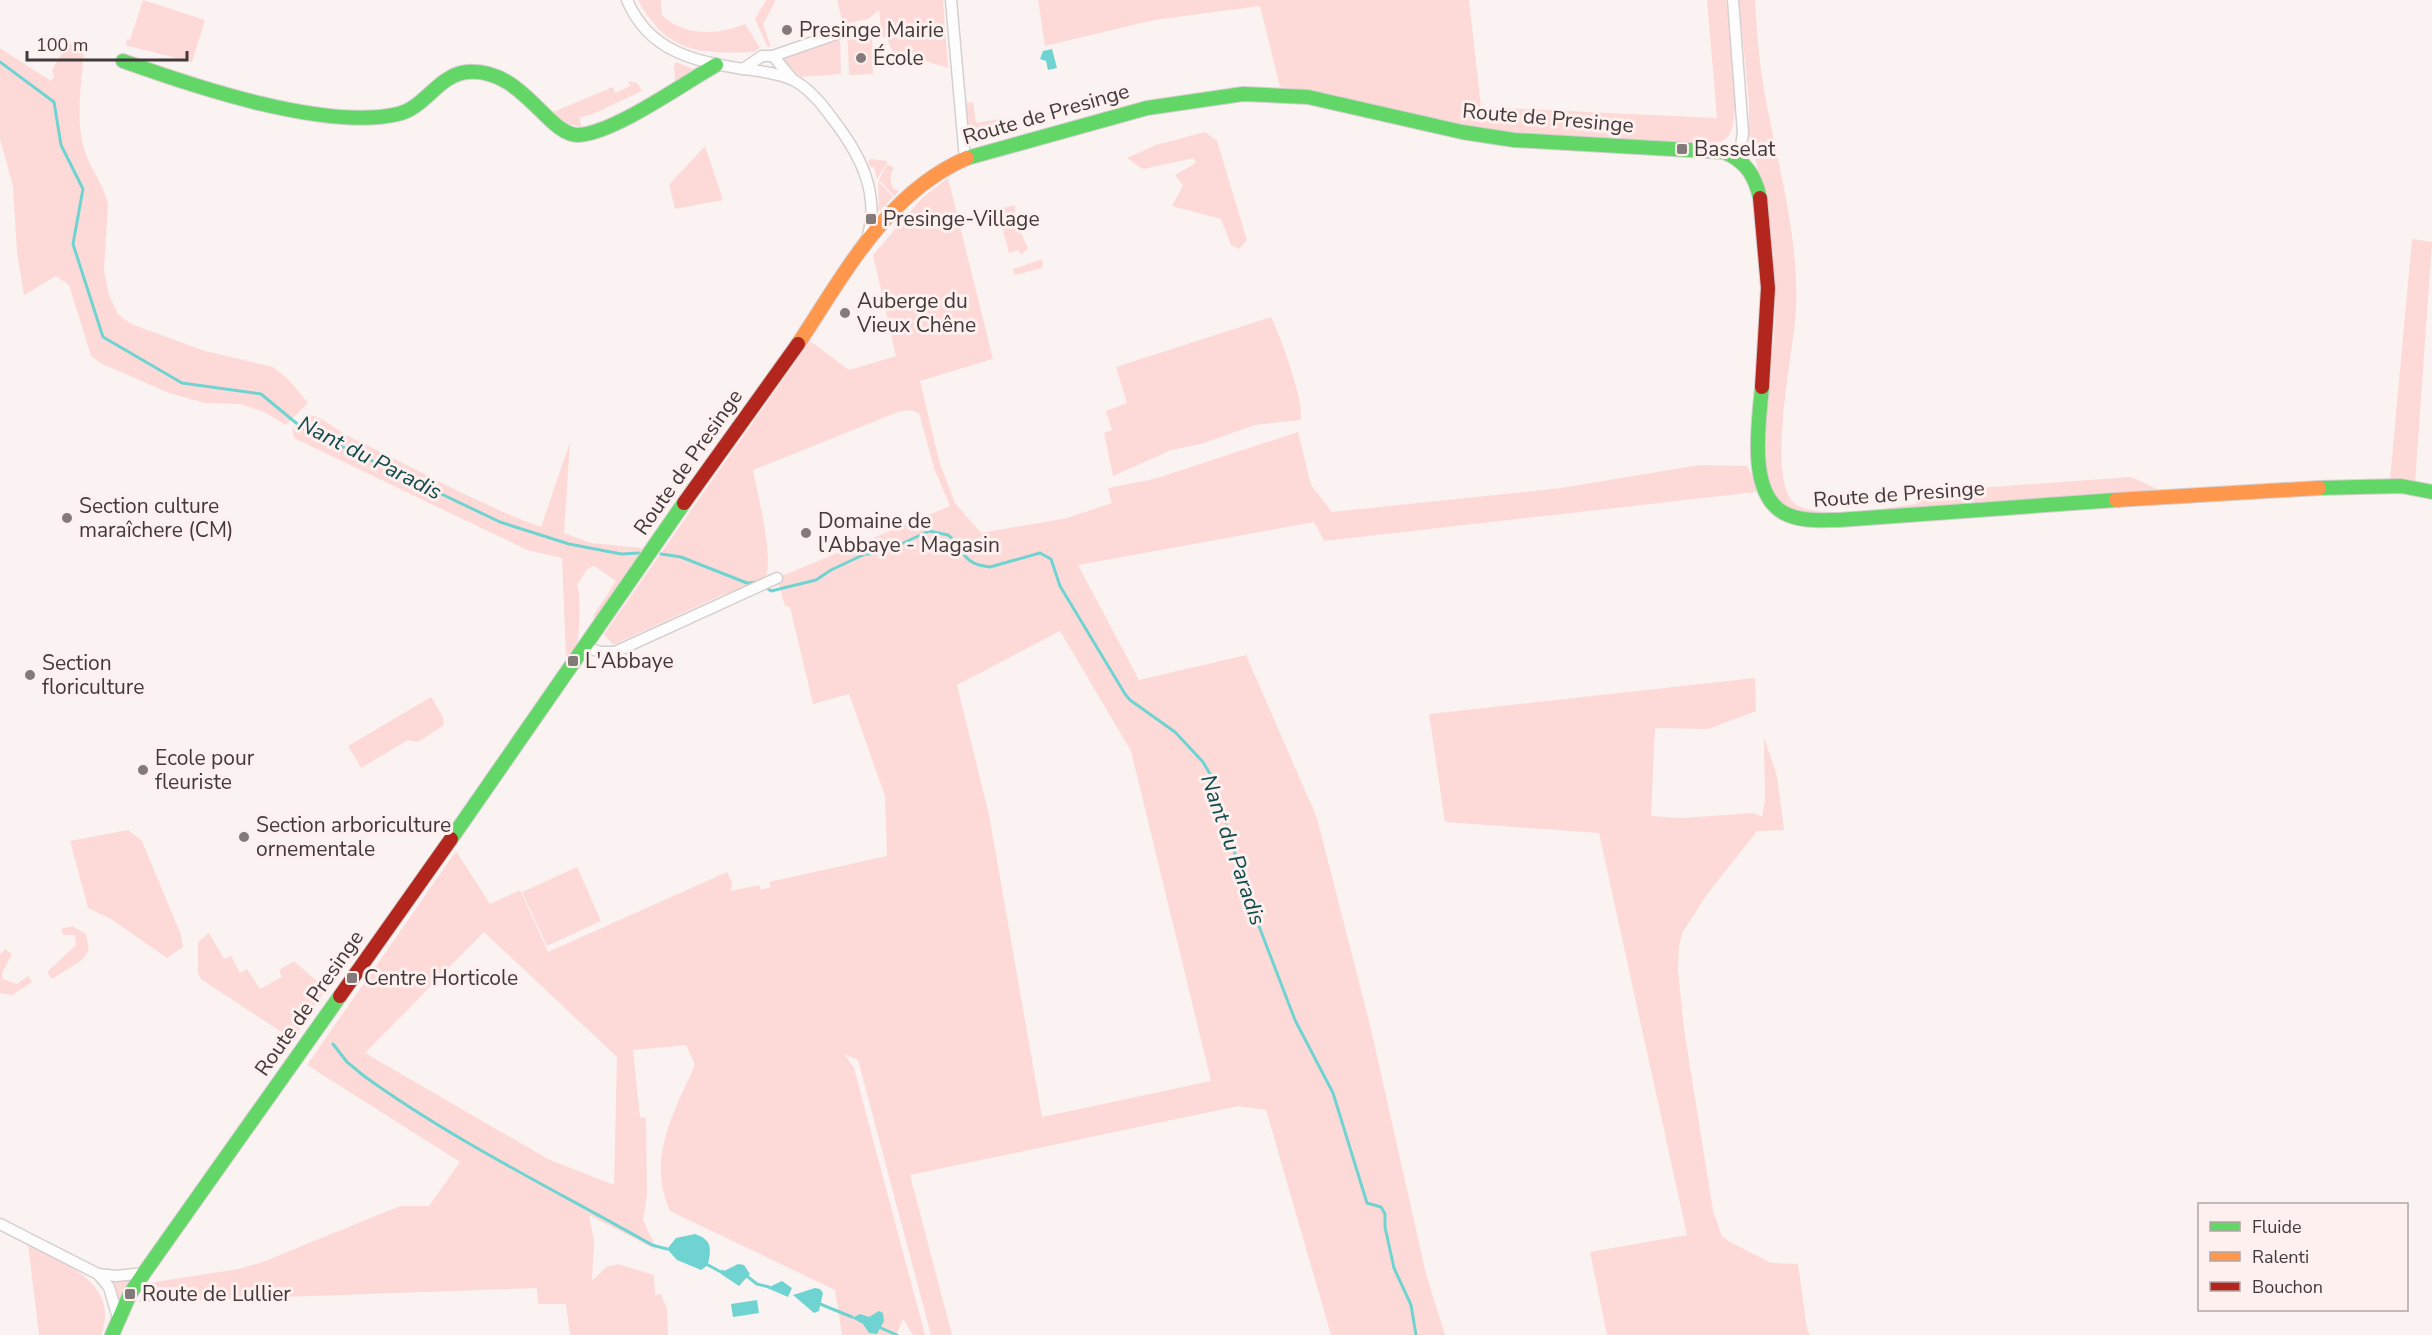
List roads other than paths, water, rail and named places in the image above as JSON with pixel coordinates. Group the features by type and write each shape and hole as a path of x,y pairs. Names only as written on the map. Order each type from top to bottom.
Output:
{"street":[{"path":"627,0 642,24 664,45 684,57 793,81"},
{"path":"951,0 965,159"},
{"path":"1733,0 1743,133 1739,158"},
{"path":"743,69 762,56 773,56 842,32"},
{"path":"773,56 793,81 827,112 860,159 868,183 871,219 868,237"},
{"path":"123,61 267,103 325,114 353,116 399,113 419,104 451,78 473,72 518,88 558,127 579,135 598,129 716,65"},
{"name":"Route de Presinge","path":"112,1335 118,1318 144,1273 549,700 563,675 586,647 794,349 868,237 920,185 947,167 965,159 1150,106 1212,98 1291,95 1334,102 1477,136 1571,144 1708,150 1739,158 1754,177 1758,189 1769,260 1770,312 1758,454 1759,473 1770,501 1778,510 1794,519 1839,520 2142,498 2369,485 2401,486 2432,492"},
{"path":"586,647 600,652 615,652 777,578"},
{"path":"0,1224 98,1274 116,1276 144,1273"},
{"path":"98,1274 109,1287 118,1318"}],"water":[{"path":"1052,49 1057,68 1048,70 1046,61 1040,59 1043,51"},
{"path":"695,1234 705,1239 709,1246 708,1265 701,1270 677,1260 667,1249 676,1238"},
{"path":"738,1264 744,1265 750,1274 739,1286 721,1274 722,1269 724,1271"},
{"path":"782,1281 792,1288 788,1297 767,1288"},
{"path":"815,1288 820,1289 823,1293 819,1311 814,1313 793,1295"},
{"path":"757,1300 759,1313 733,1317 731,1304"},
{"path":"879,1311 883,1313 884,1321 877,1334 869,1333 863,1324 852,1318 860,1314 869,1317"}],"waterway":[{"name":"Nant du Paradis","path":"0,62 54,102 61,145 83,189 73,244 103,337 182,383 261,394 301,427 500,522 569,544 621,554 639,553"},
{"name":"Nant du Paradis","path":"764,586 771,591 816,580 831,570 865,554 882,553 929,531 948,535 968,559 980,565 990,567 1040,553 1051,559 1060,586 1125,694 1175,732 1203,762 1213,779 1247,895 1295,1020 1333,1093 1367,1203 1381,1207 1385,1214 1385,1227 1394,1268 1411,1305 1416,1335"},
{"name":"Nant du Paradis","path":"661,554 681,557 747,583 759,582"},
{"path":"333,1044 347,1062 364,1076 433,1122 652,1245 667,1249"},
{"path":"708,1265 721,1272"},
{"path":"748,1277 757,1284 769,1287"},
{"path":"820,1304 852,1317"},
{"path":"881,1328 897,1335"}],"place":[{"name":"Presinge Mairie","path":"787,30"},
{"name":"École","path":"861,58"},
{"name":"Basselat","path":"1682,149"},
{"name":"Presinge-Village","path":"871,219"},
{"name":"Auberge du Vieux Chêne","path":"845,313"},
{"name":"Section culture maraîchere (CM)","path":"67,518"},
{"name":"Domaine de l'Abbaye - Magasin","path":"806,533"},
{"name":"L'Abbaye","path":"573,661"},
{"name":"Section floriculture","path":"30,675"},
{"name":"Ecole pour fleuriste","path":"143,770"},
{"name":"Section arboriculture ornementale","path":"244,837"},
{"name":"Centre Horticole","path":"352,978"},
{"name":"Route de Lullier","path":"130,1294"}]}
